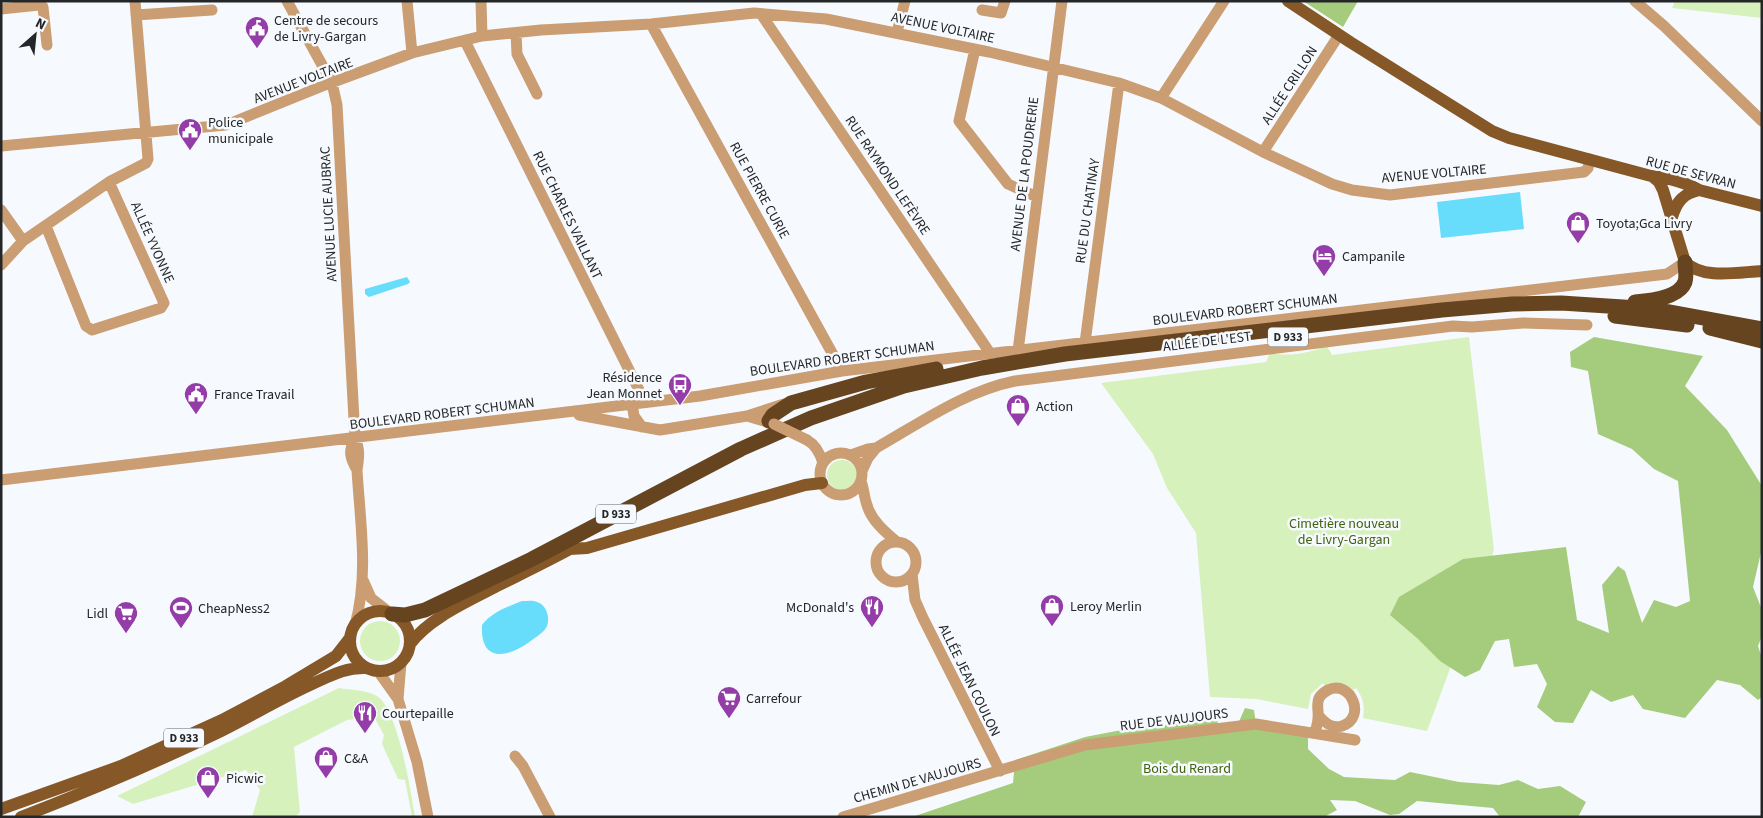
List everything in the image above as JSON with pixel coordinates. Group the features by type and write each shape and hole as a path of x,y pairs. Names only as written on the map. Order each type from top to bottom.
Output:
{"highway":[{"path":"1596,305 1615,301 1637,302 1654,300 1671,294 1681,289 1685,280 1685,262"},
{"name":"D 933","path":"390,613 405,615 425,610 532,558 733,454 811,418 904,386 982,368 1065,354 1442,310 1512,304 1561,303 1654,309 1762,328"},
{"name":"D 933","path":"570,549 752,454 819,424 907,395 993,375 1067,364 1442,319 1534,312 1600,315 1656,321 1709,328 1762,341"},
{"path":"772,423 773,415 791,403 866,382 970,364 982,368"}],"main road":[{"name":"RUE DE SEVRAN","path":"1288,1 1492,131 1509,138 1653,177 1668,179 1699,190 1762,206"},
{"path":"1653,177 1659,182 1663,190 1685,262 1691,268 1712,273 1762,271"},
{"path":"1672,217 1676,203 1684,196 1699,190"},
{"path":"570,549 587,548 805,485 822,483"},
{"name":"D 933","path":"410,644 428,626 470,600 570,549"},
{"path":"379,611 390,613 400,619 410,635 408,654 402,663 386,671 372,670 359,662 354,655 350,638 355,625 370,613 379,611"},
{"name":"D 933","path":"1,809 94,777 222,720 336,656 350,638"},
{"name":"D 933","path":"21,817 144,767 223,730 290,694 340,672 355,667 372,670"}],"street":[{"path":"1,265 23,242 109,182 146,163 148,159 135,1"},
{"name":"AVENUE LUCIE AUBRAC","path":"287,1 332,83 337,105 355,438 350,448 350,459 356,470 363,580 355,625"},
{"path":"407,1 412,53"},
{"path":"481,1 482,36"},
{"path":"896,32 905,1"},
{"path":"982,10 1001,13 1005,1"},
{"name":"AVENUE DE LA POUDRERIE","path":"1018,351 1062,1"},
{"path":"1161,98 1224,1"},
{"path":"1636,1 1762,121"},
{"path":"1,9 39,5 43,7 47,45"},
{"name":"AVENUE VOLTAIRE","path":"1,146 226,125 412,53 482,36 516,32 651,24 757,9 896,32 1120,83 1161,98 1263,152 1332,184 1352,190 1390,195 1584,172 1588,168 1590,160"},
{"name":"RUE RAYMOND LEFÈVRE","path":"757,9 990,353"},
{"path":"136,15 212,10"},
{"name":"RUE PIERRE CURIE","path":"651,24 842,371"},
{"path":"516,32 517,54 537,94"},
{"name":"ALLÉE CRILLON","path":"1263,152 1339,35"},
{"name":"RUE CHARLES VAILLANT","path":"465,41 645,402"},
{"path":"975,49 959,121 1008,184 1037,197"},
{"name":"RUE DU CHATINAY","path":"1085,343 1120,83"},
{"name":"ALLÉE YVONNE","path":"46,226 86,326 92,330 161,308 164,303 109,182"},
{"path":"1,210 23,242"},
{"name":"BOULEVARD ROBERT SCHUMAN","path":"1,480 700,396 842,371 1667,274 1685,262"},
{"name":"ALLÉE DE L'EST","path":"861,476 868,458 876,448 961,399 996,384 1015,380 1454,326 1523,323 1588,325"},
{"path":"568,413 660,430 747,416 781,404 791,403"},
{"path":"632,404 634,416 642,427"},
{"path":"747,416 772,423 810,442 818,443 858,461 867,505 881,529 897,542 905,544 914,552 916,563 912,574 903,581 897,582 883,577 877,569 876,559 881,549 887,544 897,542"},
{"path":"810,442 820,453 823,463"},
{"name":"ALLÉE DE L'EST","path":"845,454 868,448 876,448"},
{"path":"845,454 830,455 823,463 820,471 822,483 832,493 839,495 848,494 856,489 861,476"},
{"path":"848,494 867,505"},
{"path":"881,529 881,549"},
{"name":"ALLÉE JEAN COULON","path":"912,574 915,600"},
{"name":"AVENUE LUCIE AUBRAC","path":"363,580 371,598 390,613"},
{"name":"ALLÉE JEAN COULON","path":"897,582 915,600 990,755 1000,771"},
{"path":"402,663 398,699 417,762 428,817"},
{"path":"372,670 398,699"},
{"path":"1315,733 1319,698 1324,692 1339,688 1349,693 1354,700 1356,708 1354,715 1350,721 1342,726 1334,727 1325,724 1318,716"},
{"name":"RUE DE VAUJOURS","path":"1000,771 1085,745 1256,724 1351,739 1350,721"},
{"path":"515,756 524,767 550,817"},
{"name":"CHEMIN DE VAUJOURS","path":"843,817 1000,771"},
{"path":"1,814 94,777"}],"green space":[{"path":"1303,1 1358,1 1343,27"},
{"path":"1675,1 1762,1 1762,18 1672,8"},
{"name":"Cimetière nouveau de Livry-Gargan","path":"1469,337 1494,550 1427,731 1363,718 1364,706 1362,698 1356,688 1353,690 1345,685 1325,687 1323,683 1311,694 1308,709 1256,699 1210,697 1196,533 1167,488 1153,454 1101,383 1266,362 1270,353 1299,354 1327,346 1332,355"},
{"path":"1594,337 1703,356 1685,386 1727,430 1762,486 1762,548 1753,587 1762,610 1762,636 1758,646 1762,658 1762,697 1758,700 1740,685 1717,680 1685,718 1643,709 1633,695 1611,702 1591,690 1573,723 1555,722 1537,707 1547,684 1537,664 1514,667 1509,639 1495,641 1480,670 1465,677 1440,661 1390,615 1399,597 1463,559 1566,547 1577,620 1609,633 1602,585 1618,566 1625,571 1642,623 1654,600 1676,607 1690,601 1678,481 1654,469 1632,449 1598,434 1588,371 1571,367 1570,352"},
{"path":"842,460 853,464 857,475 853,486 842,490 831,486 827,475 831,464"},
{"path":"380,621 394,627 400,641 394,655 380,661 366,655 360,641 366,627"},
{"path":"339,688 373,694 384,704 397,733 415,817 412,817 405,780 398,779 382,744 384,735 374,717 347,720 294,747 300,812 295,817 252,817 260,790 246,770 133,804 117,796"},
{"name":"Bois du Renard","path":"1219,707 1217,729 1237,726 1245,708 1254,710 1256,724 1308,732 1308,749 1329,769 1344,777 1395,780 1410,772 1459,782 1499,785 1518,780 1538,789 1560,786 1586,802 1578,817 1500,817 1493,808 1417,801 1399,814 1390,815 1355,801 1330,800 1337,810 1324,817 912,817 1013,783 1015,760 1085,737 1132,728 1167,725 1183,714"}],"water":[{"path":"1520,192 1524,229 1441,238 1437,202"},
{"path":"407,277 410,282 408,284 369,297 365,294 365,289"},
{"path":"522,601 535,601 546,609 548,621 546,628 528,643 511,652 496,654 490,651 482,637 482,625 495,613"}],"place":[{"name":"Centre de secours de Livry-Gargan","path":"257,49"},
{"name":"Police municipale","path":"190,151"},
{"name":"Toyota;Gca Livry","path":"1578,244"},
{"name":"Campanile","path":"1324,277"},
{"name":"Résidence Jean Monnet","path":"680,406"},
{"name":"France Travail","path":"196,415"},
{"name":"Action","path":"1018,427"},
{"name":"Leroy Merlin","path":"1052,627"},
{"name":"McDonald's","path":"872,628"},
{"name":"CheapNess2","path":"181,629"},
{"name":"Lidl","path":"126,634"},
{"name":"Carrefour","path":"729,719"},
{"name":"Courtepaille","path":"365,734"},
{"name":"C&A","path":"326,779"},
{"name":"Picwic","path":"208,799"}]}
